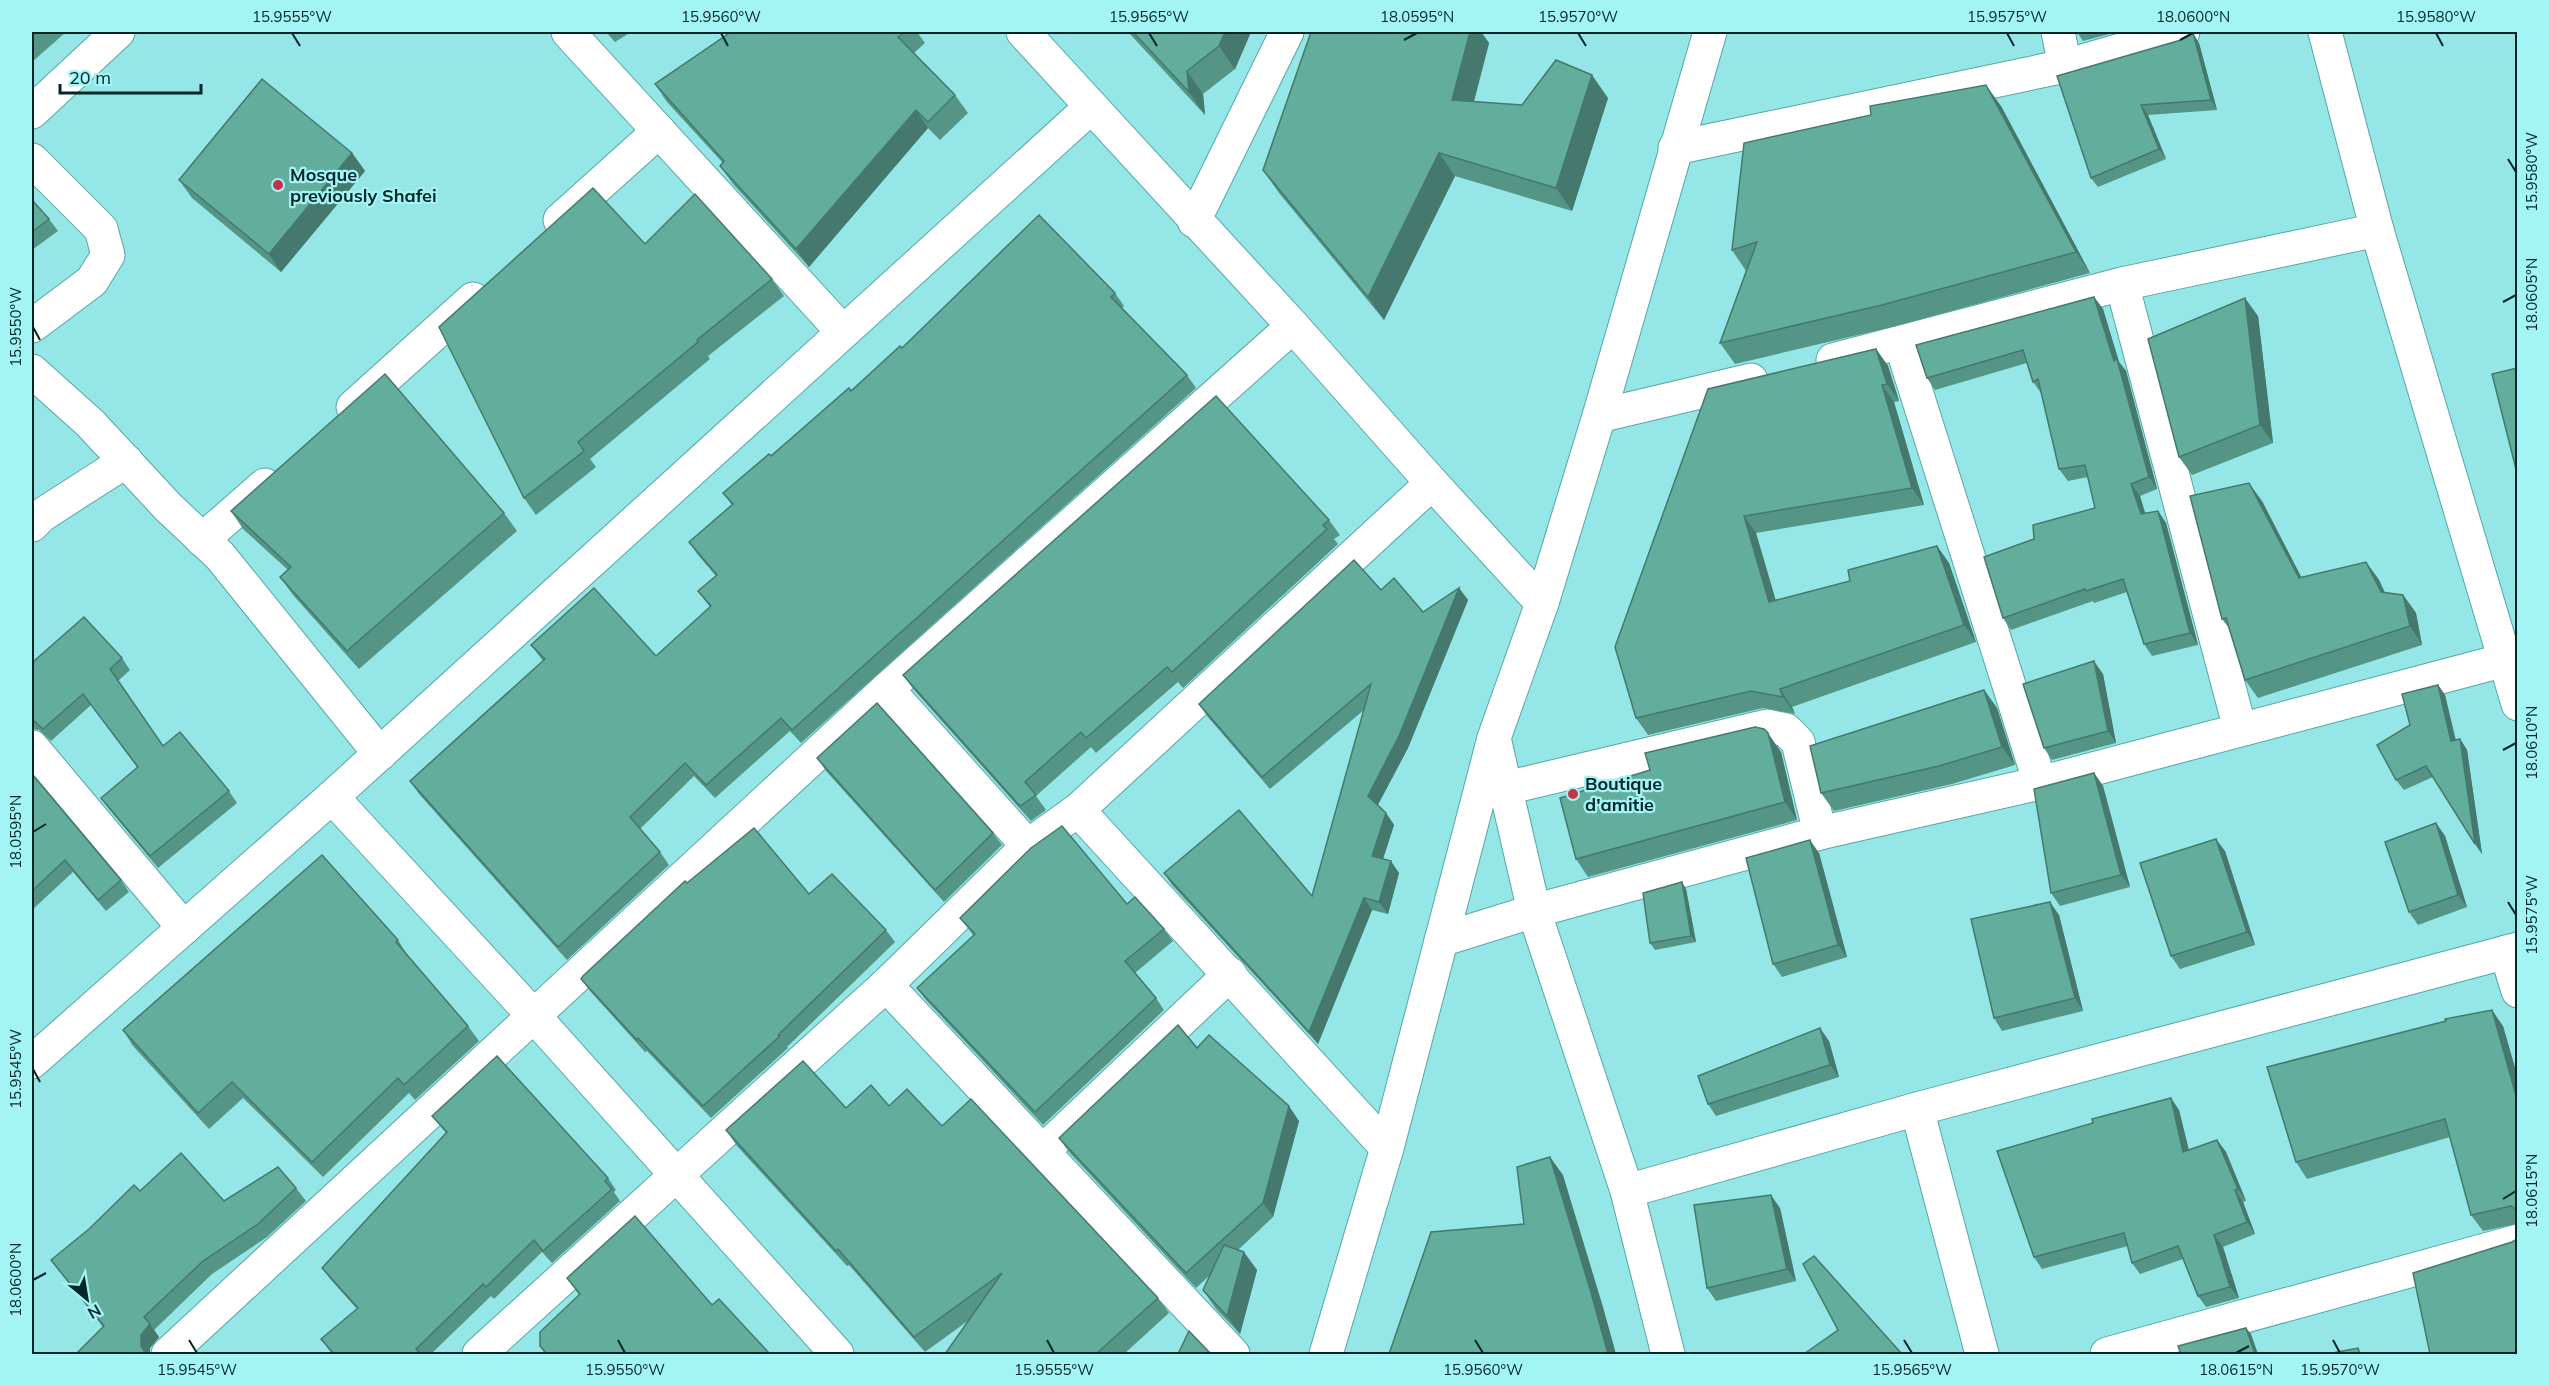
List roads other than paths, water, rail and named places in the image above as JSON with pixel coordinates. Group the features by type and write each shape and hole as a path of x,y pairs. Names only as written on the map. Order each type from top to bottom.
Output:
{"street":[{"path":"32,112 118,32"},
{"path":"568,32 843,332"},
{"path":"1023,32 1194,221 1293,326 1542,603"},
{"path":"1194,221 1287,32"},
{"path":"1326,1354 1387,1148 1494,738 1542,603 1599,416 1710,32"},
{"path":"2058,32 2065,66"},
{"path":"1676,148 2065,66 2183,32"},
{"path":"2325,32 2377,230 2517,704"},
{"path":"32,1062 380,754 1091,106"},
{"path":"536,242 659,131"},
{"path":"32,160 101,229 108,255 92,281 32,326"},
{"path":"1599,416 1901,344 2122,284 2377,230"},
{"path":"333,425 491,282"},
{"path":"2122,284 2240,729"},
{"path":"182,1350 533,1015 887,689 1293,326"},
{"path":"1901,344 2040,783"},
{"path":"32,371 90,423 168,507 220,555 380,754"},
{"path":"32,525 42,515 126,461"},
{"path":"202,540 289,464"},
{"path":"479,1354 886,986 1028,846 1078,810 1432,483"},
{"path":"1441,940 1534,911 1820,833 2040,783 2505,660"},
{"path":"887,689 1028,846"},
{"path":"1506,788 1767,726 1786,730 1798,742 1820,833"},
{"path":"1494,738 1534,911 1627,1191 1668,1354"},
{"path":"32,747 184,928"},
{"path":"332,797 533,1015 837,1354"},
{"path":"1078,810 1387,1148"},
{"path":"1627,1191 1917,1109 2512,951 2517,991"},
{"path":"1043,1151 1230,974"},
{"path":"886,986 1233,1354"},
{"path":"1917,1109 1982,1354"},
{"path":"2107,1354 2517,1241"}],"place":[{"name":"Mosque previously Shafei","path":"278,185"},
{"name":"Boutique d'amitie","path":"1573,794"}]}
